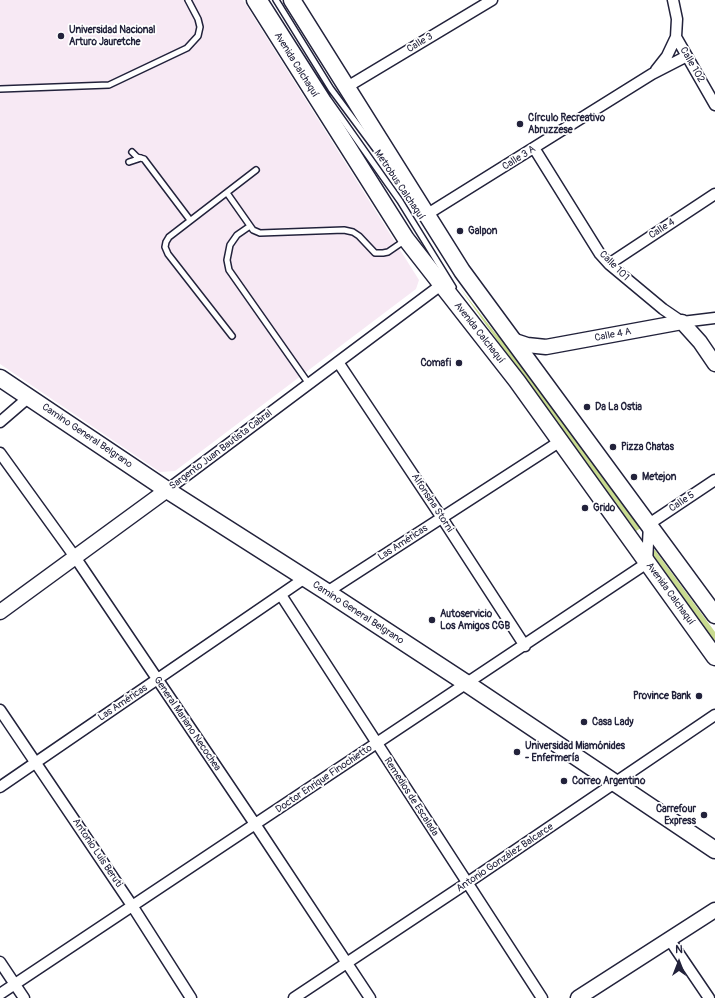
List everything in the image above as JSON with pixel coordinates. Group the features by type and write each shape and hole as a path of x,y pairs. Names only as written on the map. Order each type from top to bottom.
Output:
{"main road":[{"name":"Avenida Calchaquí","path":"255,0 406,239 449,285 559,442 715,657"},
{"path":"292,0 473,288 650,524 715,614"},
{"path":"449,285 460,279 473,288"},
{"name":"Camino General Belgrano","path":"0,378 167,490 466,683 715,850"}],"street":[{"name":"Calle 3","path":"347,87 492,0"},
{"name":"Calle 102","path":"673,0 677,19 676,37 715,104"},
{"name":"Calle 3 A","path":"652,74 667,56 676,37"},
{"name":"Calle 3 A","path":"426,215 652,74 687,56"},
{"name":"Calle 101","path":"534,148 600,254 609,264 663,309 682,322 700,342 715,364"},
{"name":"Calle 4","path":"609,264 715,194"},
{"name":"Sargento Juan Bautista Cabral","path":"0,612 167,490 338,362 449,285"},
{"name":"Calle 4 A","path":"512,340 527,345 546,347 682,322 715,318"},
{"name":"Alfonsina Storni","path":"338,362 525,646"},
{"path":"0,422 29,397"},
{"name":"Las Américas","path":"327,592 559,442"},
{"name":"General Mariano Necochea","path":"0,453 75,557 370,998"},
{"name":"Calle 5","path":"650,524 715,480"},
{"path":"647,563 650,524"},
{"name":"Doctor Enrique Finochietto","path":"0,994 133,907 466,683 525,646 647,563"},
{"name":"Las Américas","path":"0,787 305,578"},
{"name":"Remedios de Escalada","path":"281,595 542,998"},
{"name":"Antonio Luis Beruti","path":"0,710 133,907 191,998"},
{"name":"Antonio González Balcarce","path":"294,998 348,964 467,884 715,714"},
{"path":"578,998 589,993 715,910"},
{"path":"669,939 709,998"},
{"path":"0,962 24,998"}],"lane":[{"path":"0,89 109,85 188,48 198,36 200,27 198,18 188,0"},
{"name":"Metrobus Calchaquí","path":"265,0 328,99 400,201 442,266 449,285"},
{"name":"Metrobus Calchaquí","path":"276,0 331,88 386,163"},
{"path":"132,152 137,157 144,158 190,220"},
{"path":"129,162 139,158 144,158"},
{"name":"Metrobus Calchaquí","path":"390,169 426,215"},
{"path":"232,336 168,254 165,247 169,236 256,170"},
{"path":"227,193 253,230 260,233 344,230 353,232 375,253 388,252 406,239"},
{"path":"250,226 237,235 230,245 227,260 229,270 309,384"},
{"path":"488,333 516,381"}],"shaded area":[{"name":"Universidad Nacional Arturo Jauretche","path":"0,0 243,0 419,280 416,289 175,471 160,472 0,364"}],"green space":[{"path":"460,288 496,334 504,341 641,528 636,531"},
{"path":"655,550 715,632 715,642 651,552"}],"place":[{"name":"Universidad Nacional Arturo Jauretche","path":"61,36"},
{"name":"Círculo Recreativo Abruzzese","path":"520,124"},
{"name":"Galpon","path":"460,231"},
{"name":"Comafi","path":"459,363"},
{"name":"Da La Ostia","path":"587,407"},
{"name":"Pizza Chatas","path":"613,447"},
{"name":"Metejon","path":"634,477"},
{"name":"Grido","path":"585,508"},
{"name":"Autoservicio Los Amigos CGB","path":"432,620"},
{"name":"Province Bank","path":"699,696"},
{"name":"Casa Lady","path":"584,722"},
{"name":"Universidad Miamónides - Enfermería","path":"517,752"},
{"name":"Correo Argentino","path":"564,781"},
{"name":"Carrefour Express","path":"704,815"}]}
